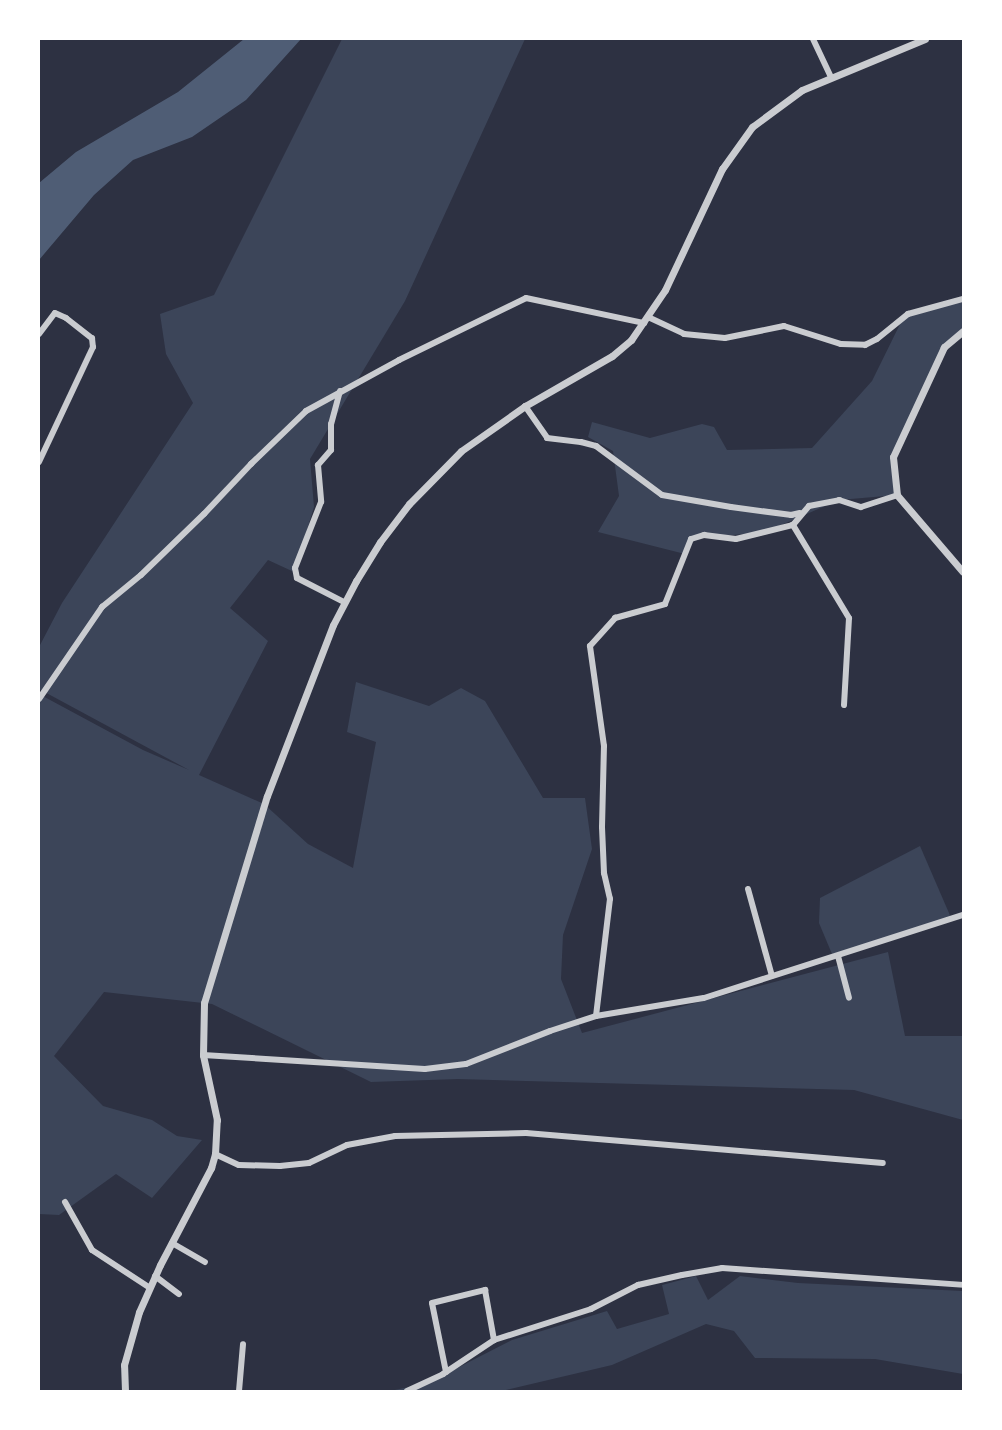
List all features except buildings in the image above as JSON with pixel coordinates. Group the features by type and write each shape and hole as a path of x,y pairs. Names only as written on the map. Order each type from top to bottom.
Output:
{"street":[{"path":"813,39 831,77"},
{"path":"126,1391 124,1365 130,1336 155,1276 211,1168 215,1154 217,1120 203,1055 204,1003 267,796 344,602 380,542 409,504 461,451 525,406 612,356 631,340 665,290 694,225 734,148 752,127 783,101 831,77 926,39"},
{"path":"39,699 102,607 196,522 306,411 340,391 526,298 646,320 684,334 725,338 784,326 841,344 865,345 877,339 908,314 963,299"},
{"path":"39,333 55,313 66,318 92,338 93,347 39,462"},
{"path":"963,331 944,347 893,457 897,495 963,572"},
{"path":"340,391 331,424 331,450 318,465 321,502 296,568 297,578 344,602"},
{"path":"525,406 548,438 596,446 662,495 791,515 800,513"},
{"path":"596,1016 610,899 604,873 602,827 604,746 590,646 615,618 665,604 692,539 704,535 736,539 793,525 800,513 808,506 839,500 861,507 897,495"},
{"path":"793,525 849,618 844,705"},
{"path":"748,889 772,976"},
{"path":"203,1055 425,1070 466,1064 550,1030 596,1016 704,998 963,915"},
{"path":"838,956 849,998"},
{"path":"215,1154 238,1165 280,1166 309,1162 347,1146 395,1136 526,1132 883,1163"},
{"path":"65,1202 92,1250 150,1288"},
{"path":"172,1243 205,1262"},
{"path":"407,1391 446,1372 494,1340 591,1309 638,1285 722,1268 963,1285"},
{"path":"155,1276 179,1294"},
{"path":"446,1372 432,1303 485,1290 494,1340"},
{"path":"239,1391 243,1344"}],"shaded area":[{"path":"244,39 301,39 246,100 192,137 133,160 94,195 39,260 39,183 76,152 178,92"},
{"path":"342,39 525,39 405,301 310,459 314,507 294,572 268,560 230,608 268,641 199,775 264,804 308,844 353,868 376,742 347,732 356,682 429,706 461,688 485,701 543,798 585,798 592,849 563,935 561,979 582,1033 888,952 905,1036 963,1036 963,1120 854,1090 458,1079 371,1082 212,1004 104,992 54,1056 103,1106 152,1120 177,1136 202,1140 152,1198 116,1174 59,1215 39,1214 39,694 143,750 189,770 39,689 39,647 62,603 193,403 166,354 160,314 214,295"},
{"path":"963,299 963,335 944,347 893,457 897,495 839,500 765,532 692,539 685,554 598,532 619,496 613,451 588,437 592,422 650,438 702,424 714,427 727,450 812,448 872,381 903,318"},
{"path":"920,846 952,920 832,954 819,923 820,898"},
{"path":"696,1276 708,1300 740,1276 798,1283 963,1291 963,1374 875,1359 755,1358 734,1331 706,1324 612,1365 502,1391 390,1391 428,1383 512,1340 607,1311 617,1329 669,1314 662,1285"}]}
